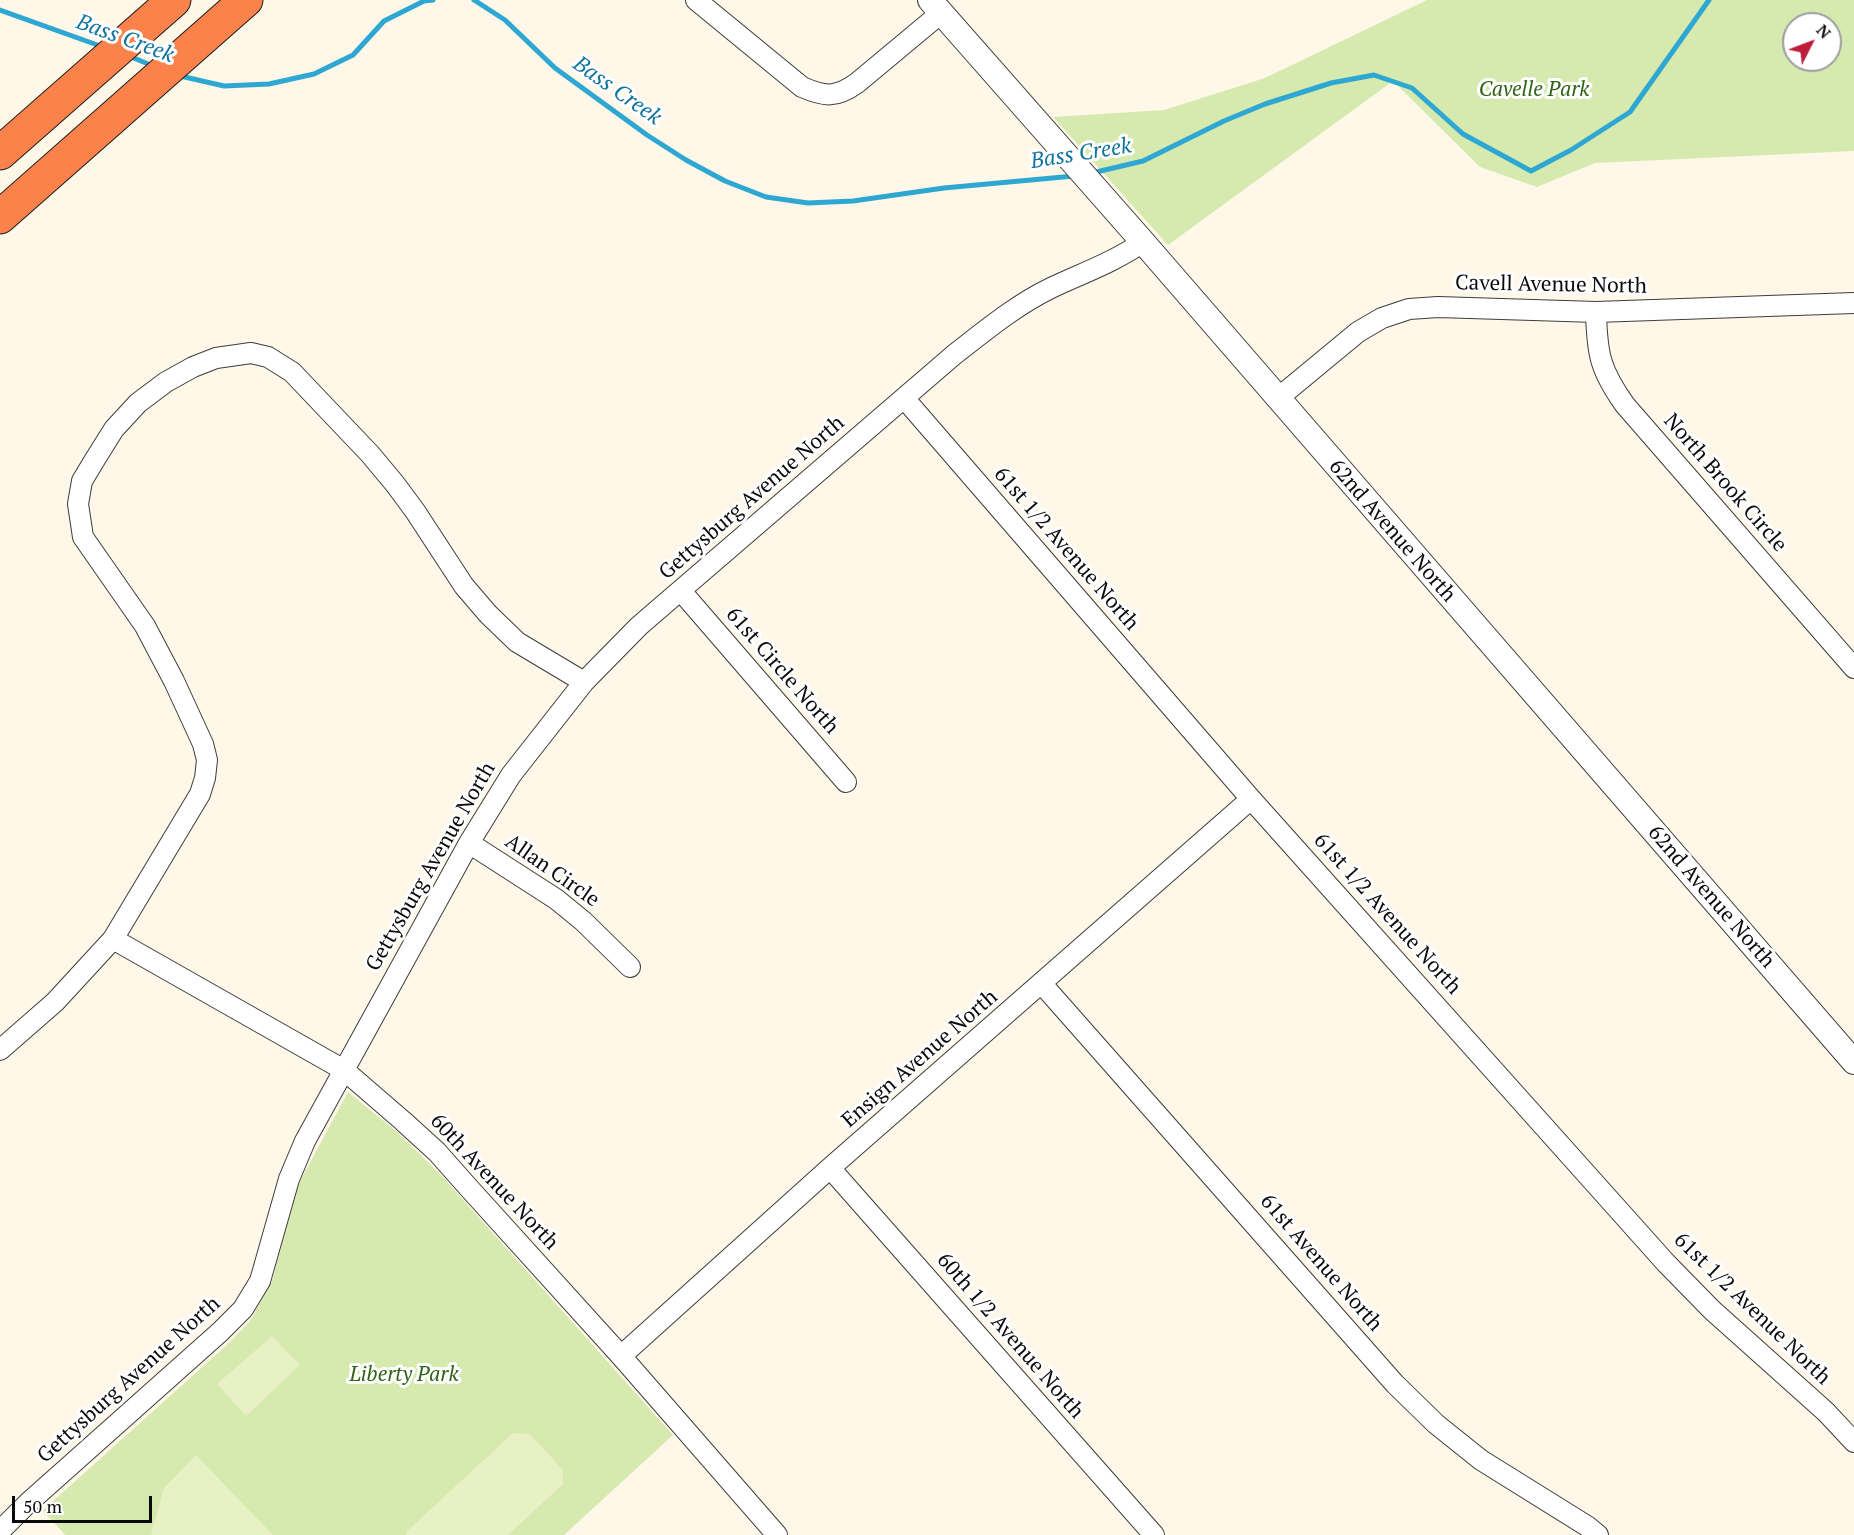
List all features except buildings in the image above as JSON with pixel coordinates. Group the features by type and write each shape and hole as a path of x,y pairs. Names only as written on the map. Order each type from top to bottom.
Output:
{"highway":[{"path":"0,153 174,0"},
{"path":"0,217 246,0"}],"street":[{"path":"696,0 802,87 830,96 844,92 857,83 936,7"},
{"name":"62nd Avenue North","path":"936,7 1143,242 1854,1062"},
{"name":"Gettysburg Avenue North","path":"0,1531 243,1309 260,1281 289,1179 305,1141 469,843 511,775 584,682 639,626 904,398 1002,317 1050,288 1102,266 1143,242"},
{"name":"Cavell Avenue North","path":"1277,399 1358,332 1382,318 1409,309 1438,307 1596,312 1854,303"},
{"name":"North Brook Circle","path":"1596,312 1601,361 1608,381 1624,405 1854,668"},
{"path":"0,1050 55,1002 113,939 200,794 205,778 207,760 194,723 145,626 83,537 78,504 82,481 114,429 138,403 166,382 192,367 216,358 251,353 268,357 292,372 395,484 464,586 488,614 517,642 584,682"},
{"name":"61st 1/2 Avenue North","path":"904,398 1251,799 1666,1263 1712,1311 1826,1412 1854,1442"},
{"name":"61st Circle North","path":"681,591 846,782"},
{"name":"Ensign Avenue North","path":"621,1356 830,1168 1251,799"},
{"name":"Allan Circle","path":"469,843 556,898 630,967"},
{"name":"60th Avenue North","path":"113,939 344,1070 437,1152 621,1356 770,1533"},
{"name":"61st Avenue North","path":"1042,984 1395,1384 1436,1424 1481,1460 1598,1535"},
{"name":"60th 1/2 Avenue North","path":"830,1168 1154,1535"}],"green space":[{"name":"Cavelle Park","path":"1427,0 1854,0 1854,151 1595,163 1537,187 1480,167 1393,81 1168,245 1053,117 1164,110 1265,78"},
{"name":"Liberty Park","path":"348,1092 396,1131 441,1175 673,1435 564,1535 65,1535 43,1510 228,1344 250,1321 272,1281 300,1181"},
{"path":"272,1336 300,1365 246,1416 217,1384"},
{"path":"513,1433 530,1434 563,1470 563,1484 508,1535 406,1535 406,1532"},
{"path":"196,1455 273,1535 151,1535 164,1488"}],"waterway":[{"name":"Bass Creek","path":"176,75 224,86 269,84 314,74 353,55 384,21 424,1 433,0"},
{"name":"Bass Creek","path":"474,0 505,20 555,68 647,135 725,181 766,197 808,203 853,201 944,188 1074,176"},
{"name":"Bass Creek","path":"1092,173 1143,161 1224,121 1265,104 1331,83 1374,75 1412,88 1463,134 1531,171 1571,150 1630,112 1709,0"},
{"name":"Bass Creek","path":"0,10 103,47"},
{"name":"Bass Creek","path":"129,56 153,66"}]}
